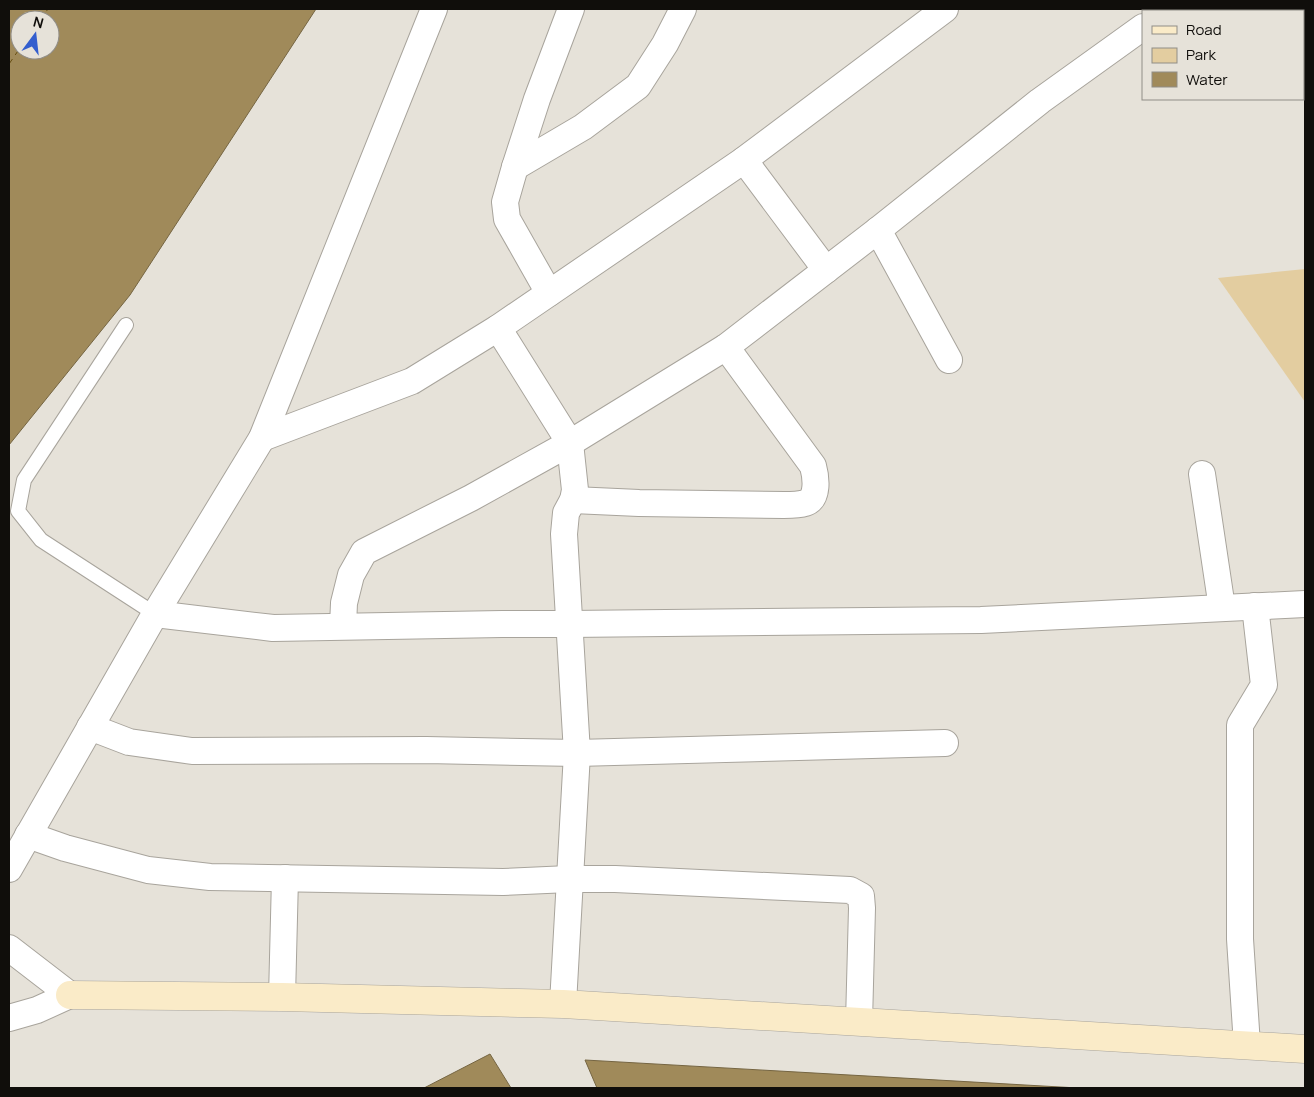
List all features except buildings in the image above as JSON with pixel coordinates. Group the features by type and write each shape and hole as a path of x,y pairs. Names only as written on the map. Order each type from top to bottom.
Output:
{"street":[{"path":"9,869 155,614 262,438 434,9"},
{"path":"549,293 507,219 505,202 537,99 571,9"},
{"path":"515,167 583,127 638,86 665,44 683,9"},
{"path":"262,438 412,381 498,328 744,160 945,9"},
{"path":"343,626 344,602 351,575 364,552 471,498 570,443 726,347 878,230 1040,101 1142,28"},
{"path":"744,160 826,270"},
{"path":"878,230 949,360"},
{"path":"498,328 570,443 574,490 573,500 566,513 564,534 577,753 563,1004"},
{"path":"573,500 784,505 807,503 813,497 816,477 813,466 726,347"},
{"path":"1202,474 1222,608"},
{"path":"155,614 273,628 981,620 1305,604"},
{"path":"1247,1045 1240,940 1240,725 1264,685 1255,606"},
{"path":"90,727 129,742 192,751 426,750 577,753 945,743"},
{"path":"28,834 65,848 148,870 210,877 503,882 624,879 850,890 861,896 862,908 859,1022"},
{"path":"282,997 285,878"},
{"path":"9,948 70,995"},
{"path":"9,1018 37,1010 70,995 282,997 563,1004 1305,1049"}],"lane":[{"path":"126,325 24,480 18,511 41,540 155,614"}],"green space":[{"path":"1305,269 1305,402 1218,278"}],"water":[{"path":"9,9 316,9 130,295 9,445"},
{"path":"490,1054 511,1088 424,1088"},
{"path":"585,1060 1078,1088 597,1088"}],"ferry route":[{"path":"9,64 12,60"}]}
